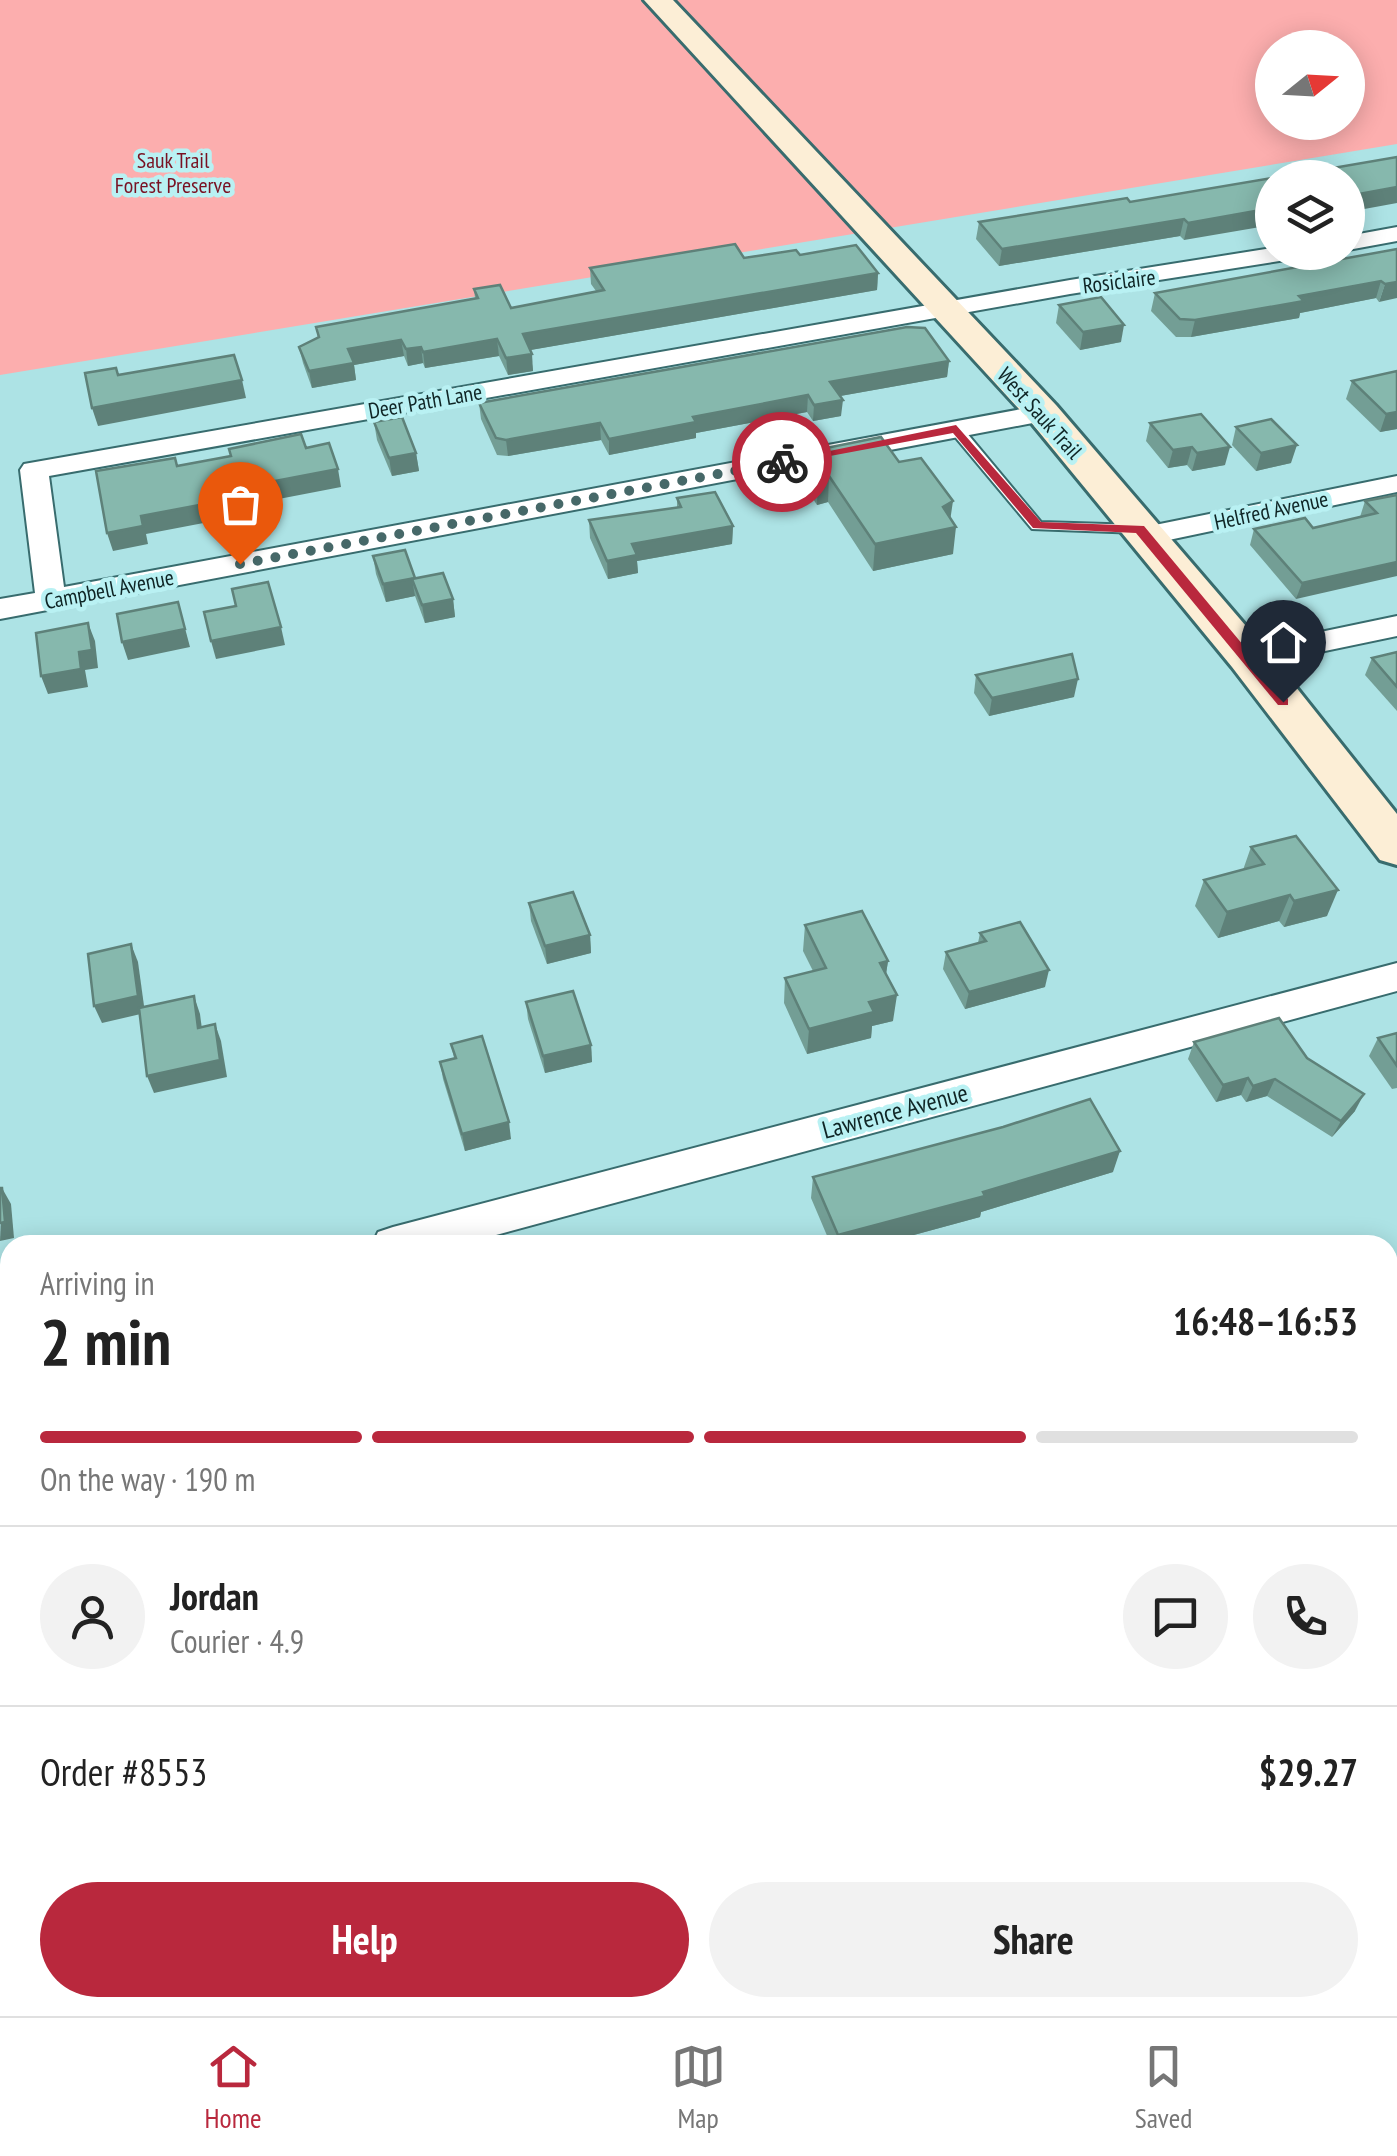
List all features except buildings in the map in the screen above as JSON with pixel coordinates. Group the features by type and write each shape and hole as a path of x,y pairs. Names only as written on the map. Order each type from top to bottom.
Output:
{"main road":[{"name":"West Sauk Trail","path":"658,0 1043,412 1248,657 1397,848"}],"street":[{"path":"1365,239 1397,234"},
{"name":"Rosiclaire","path":"945,309 1255,258"},
{"name":"Deer Path Lane","path":"51,600 34,470 945,309"},
{"name":"Campbell Avenue","path":"0,609 1043,412"},
{"name":"Helfred Avenue","path":"1142,532 1397,484"},
{"path":"1248,657 1397,626"},
{"name":"Lawrence Avenue","path":"430,1235 1397,977"}],"lane":[{"path":"956,429 1037,526 1142,532"}],"green space":[{"name":"Sauk Trail Forest Preserve","path":"0,0 1397,0 1397,144 1300,160 1255,160 1255,167 0,375"}],"way so far":[{"path":"240,564 782,462"}],"route":[{"path":"782,462 956,429 1037,526 1140,529 1283,702"}]}
